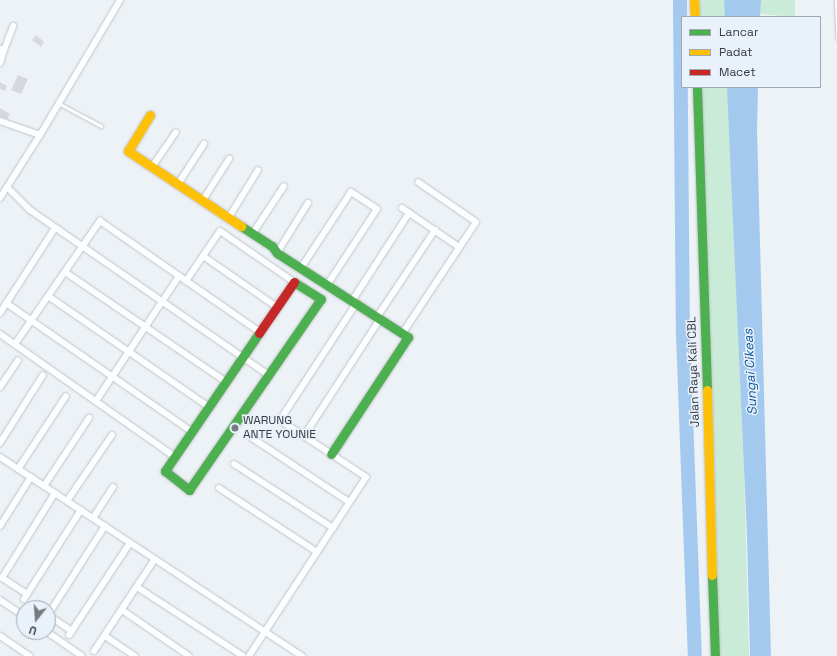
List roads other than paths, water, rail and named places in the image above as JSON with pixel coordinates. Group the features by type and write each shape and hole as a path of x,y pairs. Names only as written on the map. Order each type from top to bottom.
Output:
{"street":[{"path":"0,198 40,135 120,0"},
{"path":"694,0 695,16"},
{"path":"0,63 2,49 12,26"},
{"name":"Jalan Raya Kali CBL","path":"697,88 715,656"},
{"path":"150,115 128,151 272,246 277,253 408,337 331,454"},
{"path":"0,120 40,135"},
{"path":"152,167 176,132"},
{"path":"178,184 204,144"},
{"path":"203,200 229,159"},
{"path":"229,217 258,170"},
{"path":"402,334 476,222 418,182"},
{"path":"253,233 284,186"},
{"path":"7,187 30,210 268,375"},
{"path":"301,268 351,192 377,209 327,285"},
{"path":"277,253 308,203"},
{"path":"402,208 459,247"},
{"path":"249,656 366,476 280,420 409,213"},
{"path":"15,344 100,221 260,332"},
{"path":"0,312 56,228"},
{"path":"304,436 435,230"},
{"path":"186,281 220,231 321,299 189,490 165,471 294,282"},
{"path":"203,256 277,306"},
{"path":"65,272 226,382"},
{"path":"96,401 111,376 179,276"},
{"path":"48,296 209,407"},
{"path":"6,303 192,432"},
{"path":"0,334 175,457"},
{"path":"0,388 18,360"},
{"path":"0,443 43,376"},
{"path":"18,469 66,396"},
{"path":"44,486 89,418"},
{"path":"67,502 112,435"},
{"path":"252,438 349,502"},
{"path":"0,467 2,459 265,631 291,653 302,656"},
{"path":"234,464 333,528"},
{"path":"0,526 31,478"},
{"path":"93,518 113,488"},
{"path":"219,488 317,552"},
{"path":"55,494 2,578 25,596 81,510"},
{"path":"56,603 105,526"},
{"path":"56,622 70,633 130,543"},
{"path":"94,651 155,559"},
{"path":"137,587 242,656"},
{"path":"0,600 16,611"},
{"path":"122,610 189,656"},
{"path":"0,636 30,656"},
{"path":"105,636 135,656"},
{"path":"56,638 82,656"}],"lane":[{"path":"836,0 837,38"},
{"path":"58,103 101,126"}],"water":[{"path":"724,0 761,0 760,16 725,16"},
{"name":"Sungai Cikeas","path":"727,88 758,88 757,130 771,656 750,656 747,536"}],"waterway":[{"path":"680,0 683,334 695,656"}],"place":[{"name":"WARUNG ANTE YOUNIE","path":"235,428"}]}
